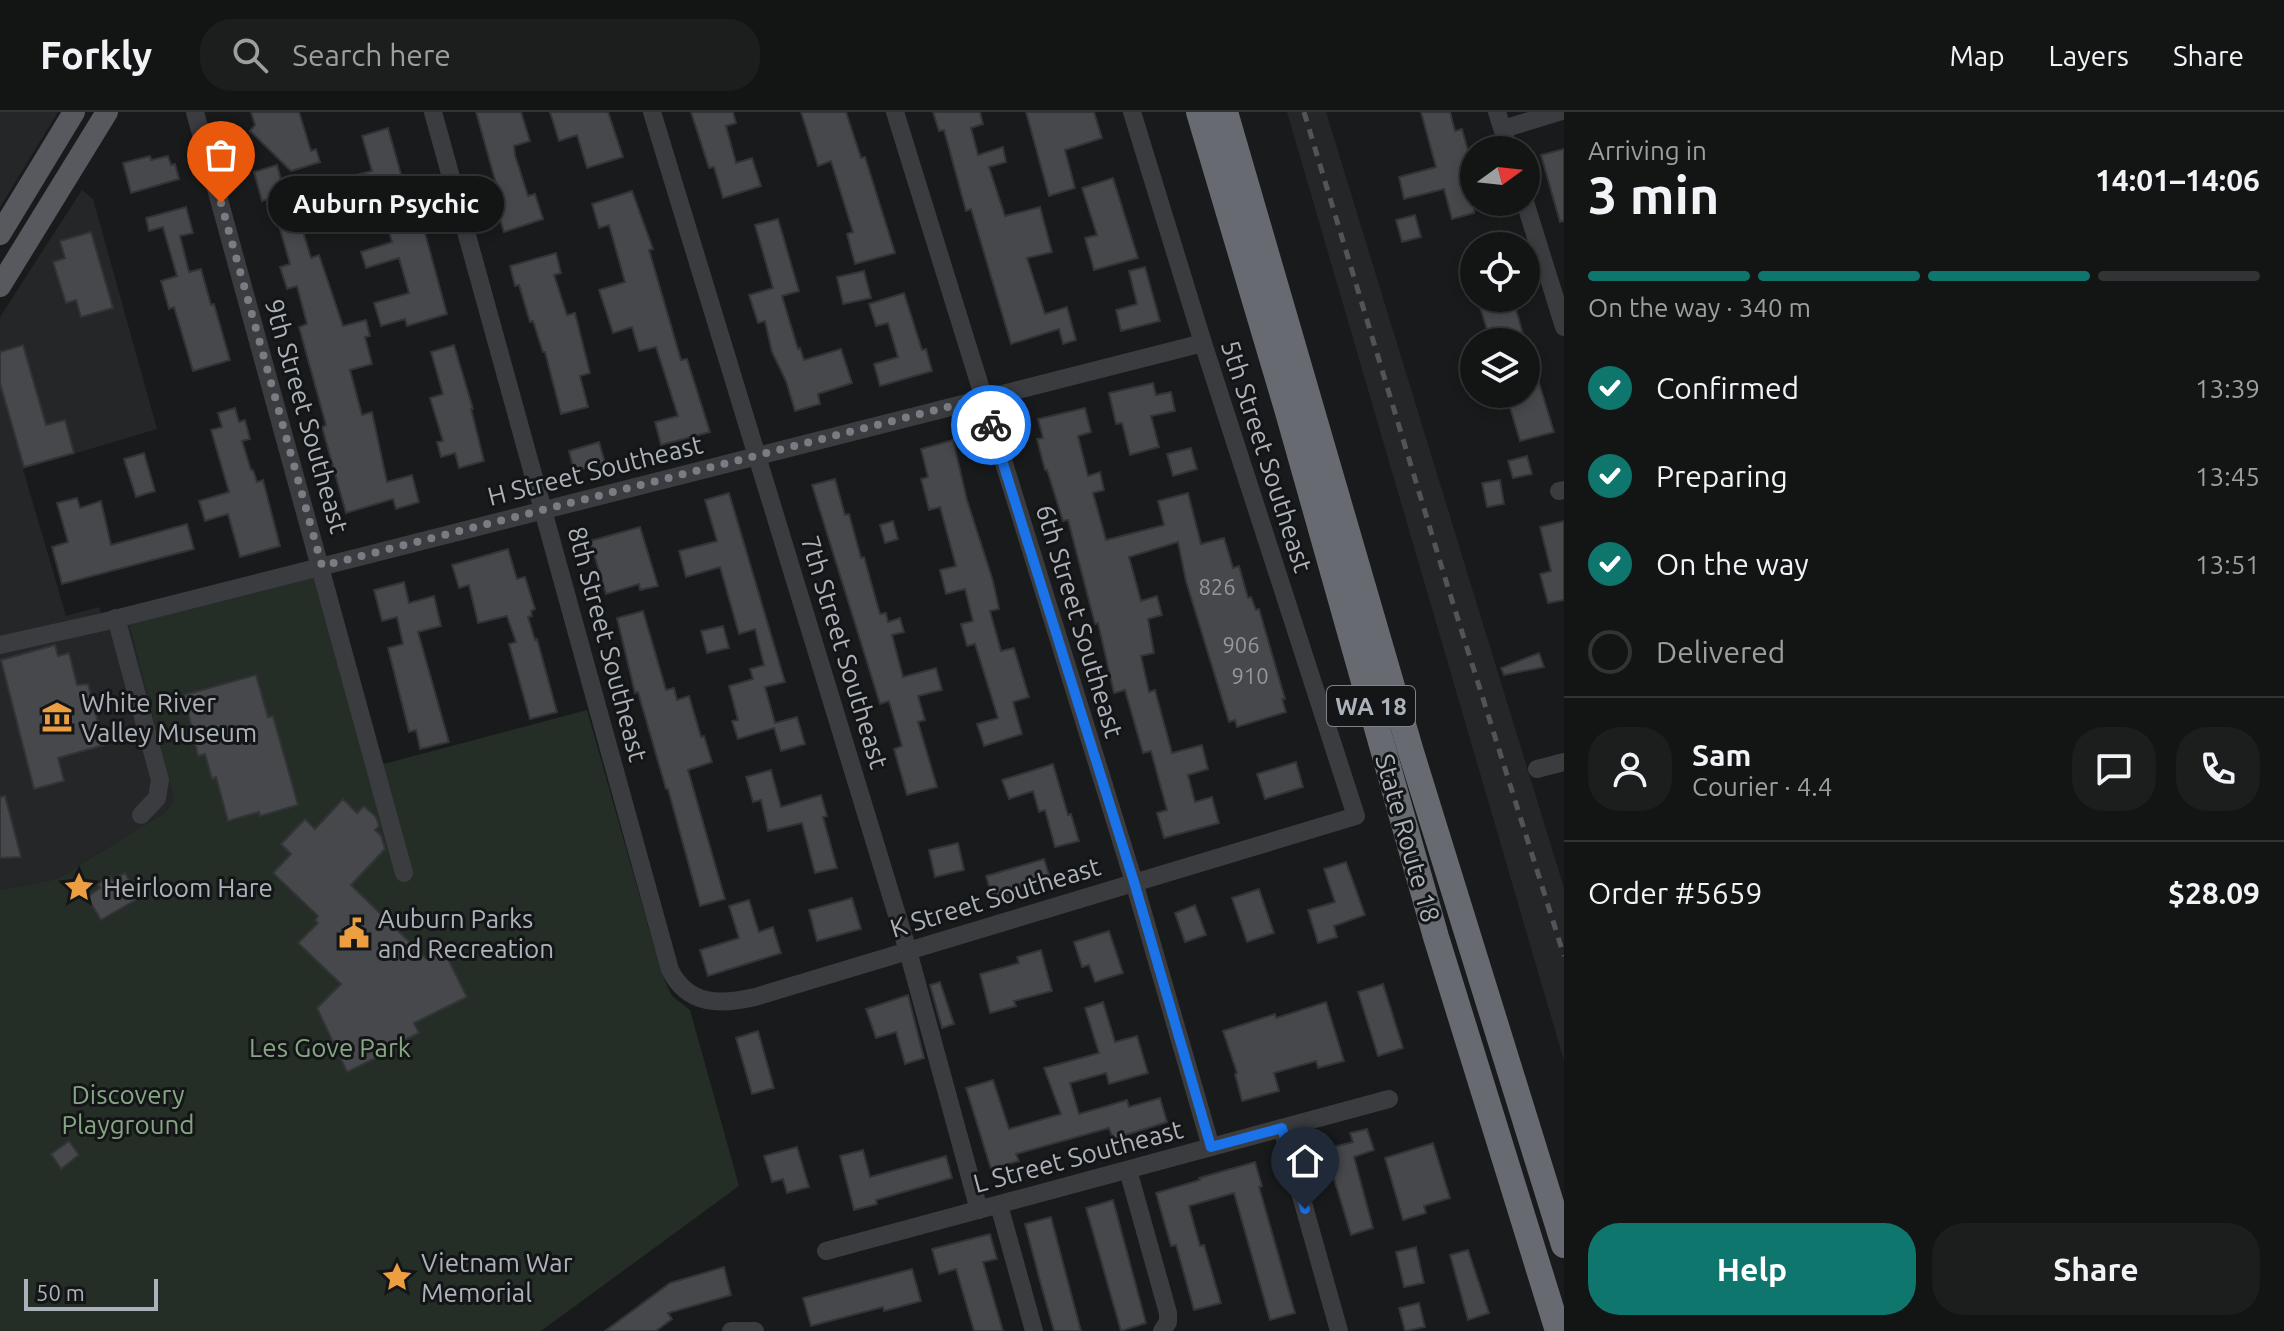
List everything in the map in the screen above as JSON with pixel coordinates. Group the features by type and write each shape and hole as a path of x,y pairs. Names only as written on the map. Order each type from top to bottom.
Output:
{"highway":[{"name":"State Route 18","path":"1199,112 1288,412 1436,937 1558,1331"},
{"name":"State Route 18","path":"1225,112 1411,752 1564,1245"}],"main road":[{"path":"0,234 74,112"},
{"path":"0,286 107,112"}],"street":[{"name":"9th Street Southeast","path":"195,112 404,873"},
{"name":"8th Street Southeast","path":"433,112 670,970 675,980 694,996"},
{"name":"7th Street Southeast","path":"652,112 908,951 979,1210"},
{"name":"6th Street Southeast","path":"895,112 1134,882 1211,1147"},
{"name":"5th Street Southeast","path":"1132,112 1356,816"},
{"path":"1500,121 1559,112"},
{"path":"1530,216 1563,317"},
{"name":"H Street Southeast","path":"0,645 1203,343"},
{"path":"116,618 160,780 157,798 141,815"},
{"path":"1537,769 1564,762"},
{"name":"K Street Southeast","path":"694,996 711,1002 735,1002 1356,816"},
{"name":"L Street Southeast","path":"826,1251 1389,1099"},
{"path":"1282,1128 1339,1331"},
{"path":"1128,1170 1168,1313 1168,1322 1162,1331"},
{"path":"999,1205 1034,1331"},
{"path":"731,1331 755,1331"}],"shaded area":[{"path":"0,112 58,112 0,207"},
{"path":"1287,112 1326,112 1564,888 1564,1061"},
{"path":"82,190 93,199 157,429 23,469 66,616 99,607 104,622 127,616 174,800 164,813 57,879 0,890 0,317"}],"green space":[{"name":"Les Gove Park","path":"322,566 376,766 587,710 662,975 672,996 690,1010 739,1186 541,1331 0,1331 0,890 57,879 164,813 174,800 127,616"}],"building":[{"path":"251,112 299,112 311,151 316,149 320,162 291,171 250,131 255,125"},
{"path":"476,112 521,112 530,141 514,146 515,155 528,196 535,194 543,219 504,232 496,207 502,205"},
{"path":"550,112 608,112 623,157 587,168 577,135 559,141"},
{"path":"691,112 733,112 736,123 726,126 736,163 752,158 761,186 723,198 714,167 709,168"},
{"path":"801,112 846,112 861,158 865,157 895,253 855,264 847,234 853,232 831,161 818,166"},
{"path":"933,112 980,112 983,124 971,128 978,155 1003,147 1006,162 989,167 1005,216 1040,207 1052,252 1027,258 1045,314 1067,307 1076,340 1063,344 1059,329 1011,344 971,209 966,211 944,130 939,131"},
{"path":"1026,112 1094,112 1102,138 1065,150 1075,188 1049,196"},
{"path":"1421,112 1450,112 1455,131 1462,129 1460,216 1463,216 1452,219 1444,189 1404,199 1399,177 1436,167"},
{"path":"388,128 416,228 423,226 447,314 407,326 405,319 381,326 374,303 409,293 399,258 366,268 361,252 392,242 382,205 351,214 341,179 372,171 362,136"},
{"path":"1564,149 1564,221 1560,222 1541,155"},
{"path":"150,156 151,160 168,156 171,165 175,164 179,179 131,193 123,163"},
{"path":"277,165 287,202 303,197 311,222 301,225 311,258 319,255 343,326 366,320 370,336 365,337 372,364 350,370 362,415 372,412 387,482 412,475 419,502 396,509 393,499 346,513 299,327 307,324 297,286 287,289 280,267 290,264 271,198 262,201 254,172"},
{"path":"1113,178 1138,258 1094,270 1085,238 1097,235 1082,188"},
{"path":"632,191 653,249 649,250 681,360 687,359 710,432 661,445 655,422 678,416 656,347 639,351 632,327 613,333 599,290 625,282 609,225 599,228 592,204"},
{"path":"186,207 193,233 180,236 189,272 201,269 230,360 193,371 174,307 169,309 161,281 177,276 163,227 149,231 146,218"},
{"path":"1415,215 1421,237 1402,242 1396,220"},
{"path":"778,219 799,291 782,296 798,349 804,360 841,349 852,383 818,394 820,404 795,411 786,381 772,352 765,321 758,323 749,295 773,288 755,225"},
{"path":"91,232 113,308 81,317 76,300 66,303 53,262 65,258 60,241"},
{"path":"556,253 561,273 554,275 567,315 575,313 590,373 580,376 588,407 561,414 545,352 533,321 530,322 519,285 515,286 510,266"},
{"path":"1145,267 1160,321 1121,331 1116,310 1137,304 1129,271"},
{"path":"864,271 871,298 843,304 837,277"},
{"path":"904,293 932,371 880,386 874,364 898,357 888,323 876,326 869,304"},
{"path":"1481,312 1517,312 1521,328 1487,328"},
{"path":"23,345 46,425 65,420 74,453 24,467 0,383 0,352"},
{"path":"454,345 484,461 459,468 455,453 441,457 437,442 443,441 430,398 443,394 431,352"},
{"path":"1153,383 1156,395 1171,392 1175,411 1151,416 1159,447 1130,455 1122,423 1116,424 1109,393"},
{"path":"1540,386 1554,432 1520,441 1510,408 1540,408"},
{"path":"235,408 239,422 245,420 250,439 242,441 257,482 263,480 280,546 240,557 228,514 205,521 199,501 229,492 211,430 222,427 218,413"},
{"path":"1085,408 1091,432 1078,436 1088,476 1100,472 1104,490 1093,493 1106,540 1164,525 1158,501 1188,493 1201,544 1224,538 1233,568 1239,566 1248,598 1251,597 1256,610 1259,609 1285,699 1282,699 1286,712 1237,727 1235,720 1229,722 1186,581 1178,542 1129,557 1141,601 1157,596 1162,615 1148,619 1154,653 1141,656 1149,692 1155,690 1172,753 1202,745 1208,769 1188,775 1195,802 1212,797 1219,823 1164,838 1157,813 1167,810 1151,751 1143,753 1125,690 1114,693 1098,623 1095,624 1068,520 1063,521 1037,439 1043,438 1038,419"},
{"path":"953,440 967,500 993,581 999,609 990,611 1001,651 1014,648 1029,697 1013,702 1022,734 984,746 977,724 998,718 975,644 967,646 961,624 973,621 965,589 946,594 940,570 956,566 940,507 929,510 921,479 928,477 921,449"},
{"path":"599,442 605,463 574,471 569,451"},
{"path":"1191,448 1197,469 1173,476 1167,454"},
{"path":"144,453 155,491 136,497 124,459"},
{"path":"1527,456 1532,474 1513,478 1508,461"},
{"path":"835,479 845,515 849,514 861,558 864,557 880,614 886,613 888,622 900,618 904,632 892,635 903,677 936,668 942,690 918,696 925,720 918,722 937,787 907,795 894,749 902,746 889,701 880,704 812,485"},
{"path":"1500,480 1504,504 1487,507 1482,483"},
{"path":"729,493 785,682 765,687 775,723 797,717 805,744 781,751 774,728 738,739 732,721 738,720 729,686 753,679 750,669 764,665 755,629 739,634 720,567 686,577 679,551 717,541 705,500"},
{"path":"77,498 80,508 101,501 111,545 187,524 194,549 62,584 52,547 68,542 57,503"},
{"path":"893,521 898,539 885,543 880,525"},
{"path":"1564,521 1564,600 1548,603 1540,574 1551,571 1540,527"},
{"path":"640,527 658,586 640,590 639,584 606,594 590,541"},
{"path":"508,549 517,579 525,577 535,609 528,617 557,712 530,719 509,644 516,642 507,616 478,623 469,585 459,588 452,565"},
{"path":"404,582 409,603 434,596 441,626 418,632 449,742 420,749 416,730 409,732 388,648 403,644 397,617 382,621 374,590"},
{"path":"643,611 666,690 674,688 677,700 689,696 712,762 688,770 725,899 700,906 668,789 638,692 635,693 617,618"},
{"path":"723,626 729,648 707,653 701,631"},
{"name":"White River Valley Museum","path":"55,645 58,656 69,653 77,685 88,684 104,745 58,758 64,781 34,789 1,660"},
{"path":"1539,653 1544,667 1504,675 1501,668"},
{"path":"256,675 268,717 273,716 298,805 228,821 216,777 212,779 205,754 198,756 184,695"},
{"path":"1296,762 1303,787 1265,799 1257,774"},
{"path":"1053,764 1079,841 1055,847 1045,810 1039,812 1033,791 1009,799 1002,780"},
{"path":"771,770 781,807 821,795 827,816 823,817 837,868 815,873 802,823 768,831 761,800 753,802 746,777"},
{"path":"5,796 21,857 0,858 0,797"},
{"name":"Auburn Parks and Recreation","path":"343,799 357,813 364,806 376,817 379,826 375,830 381,836 385,849 351,885 426,958 443,949 467,997 414,1023 419,1033 403,1041 405,1044 347,1072 317,1008 341,984 298,943 318,923 315,920 318,916 273,873 291,854 281,844 305,819 315,829"},
{"path":"958,843 964,870 935,877 929,850"},
{"path":"1044,859 1050,878 1007,891 1009,898 994,903 986,876"},
{"path":"1346,862 1365,915 1334,926 1337,937 1318,943 1308,910 1335,902 1324,869"},
{"path":"125,873 139,898 101,920 87,897 110,876 113,880"},
{"path":"1259,889 1274,933 1247,942 1232,898"},
{"path":"852,898 861,929 817,941 809,910"},
{"path":"749,900 759,932 773,927 781,953 708,976 700,950 739,938 729,906"},
{"path":"1195,905 1206,935 1185,942 1175,913"},
{"path":"1109,931 1123,973 1095,982 1089,965 1082,967 1074,942"},
{"path":"1041,950 1052,991 1014,1001 1016,1006 990,1013 980,974 1019,963 1017,957"},
{"path":"940,982 954,1024 942,1028 930,985"},
{"path":"1383,984 1403,1048 1378,1056 1358,992"},
{"path":"908,995 924,1058 905,1064 896,1032 876,1038 866,1009"},
{"path":"1103,1002 1115,1042 1137,1036 1148,1073 1109,1084 1106,1073 1070,1083 1079,1114 1127,1100 1129,1107 1160,1098 1167,1122 1113,1139 1109,1128 1016,1154 1019,1161 991,1169 966,1088 993,1080 1009,1129 1061,1114 1044,1068 1099,1053 1085,1008"},
{"path":"1326,1002 1344,1061 1318,1068 1316,1061 1274,1073 1279,1091 1242,1101 1237,1073 1223,1031"},
{"path":"758,1031 774,1088 752,1094 736,1038"},
{"path":"1367,1129 1374,1150 1354,1157 1373,1228 1351,1235 1325,1149 1353,1142 1350,1133"},
{"path":"69,1141 79,1155 61,1169 51,1154"},
{"path":"1433,1143 1450,1198 1424,1206 1426,1213 1403,1220 1385,1158"},
{"path":"797,1147 809,1187 787,1193 783,1179 772,1182 764,1156"},
{"path":"863,1150 870,1177 946,1156 952,1178 876,1200 877,1204 854,1210 840,1156"},
{"path":"1255,1162 1262,1186 1259,1187 1295,1313 1270,1320 1234,1193 1189,1206 1221,1303 1194,1310 1176,1245 1171,1246 1156,1193"},
{"path":"1113,1200 1146,1323 1121,1331 1086,1208"},
{"path":"1051,1217 1081,1331 1054,1331 1025,1224"},
{"path":"990,1234 997,1259 983,1262 1003,1331 974,1331 956,1269 939,1274 932,1249"},
{"path":"1416,1247 1424,1283 1404,1287 1396,1252"},
{"path":"1468,1250 1489,1313 1468,1320 1450,1255"},
{"path":"724,1267 731,1295 668,1313 672,1319 656,1331 605,1331 670,1283"},
{"path":"912,1269 921,1301 884,1311 883,1307 811,1326 803,1298"},
{"path":"1419,1303 1425,1327 1405,1331 1399,1308"}],"railway":[{"path":"1304,112 1445,578 1564,956"}],"way so far":[{"path":"221,203 322,566 983,398 991,425"}],"place":[{"name":"Auburn Psychic","path":"221,203"},
{"name":"White River Valley Museum","path":"57,717"},
{"name":"Heirloom Hare","path":"79,887"},
{"name":"Auburn Parks and Recreation","path":"354,933"},
{"name":"Vietnam War Memorial","path":"397,1277"}],"route":[{"path":"991,425 1134,882 1211,1147 1282,1128 1305,1209"}],"park label":[{"name":"Discovery Playground","path":"128,1109"}]}
